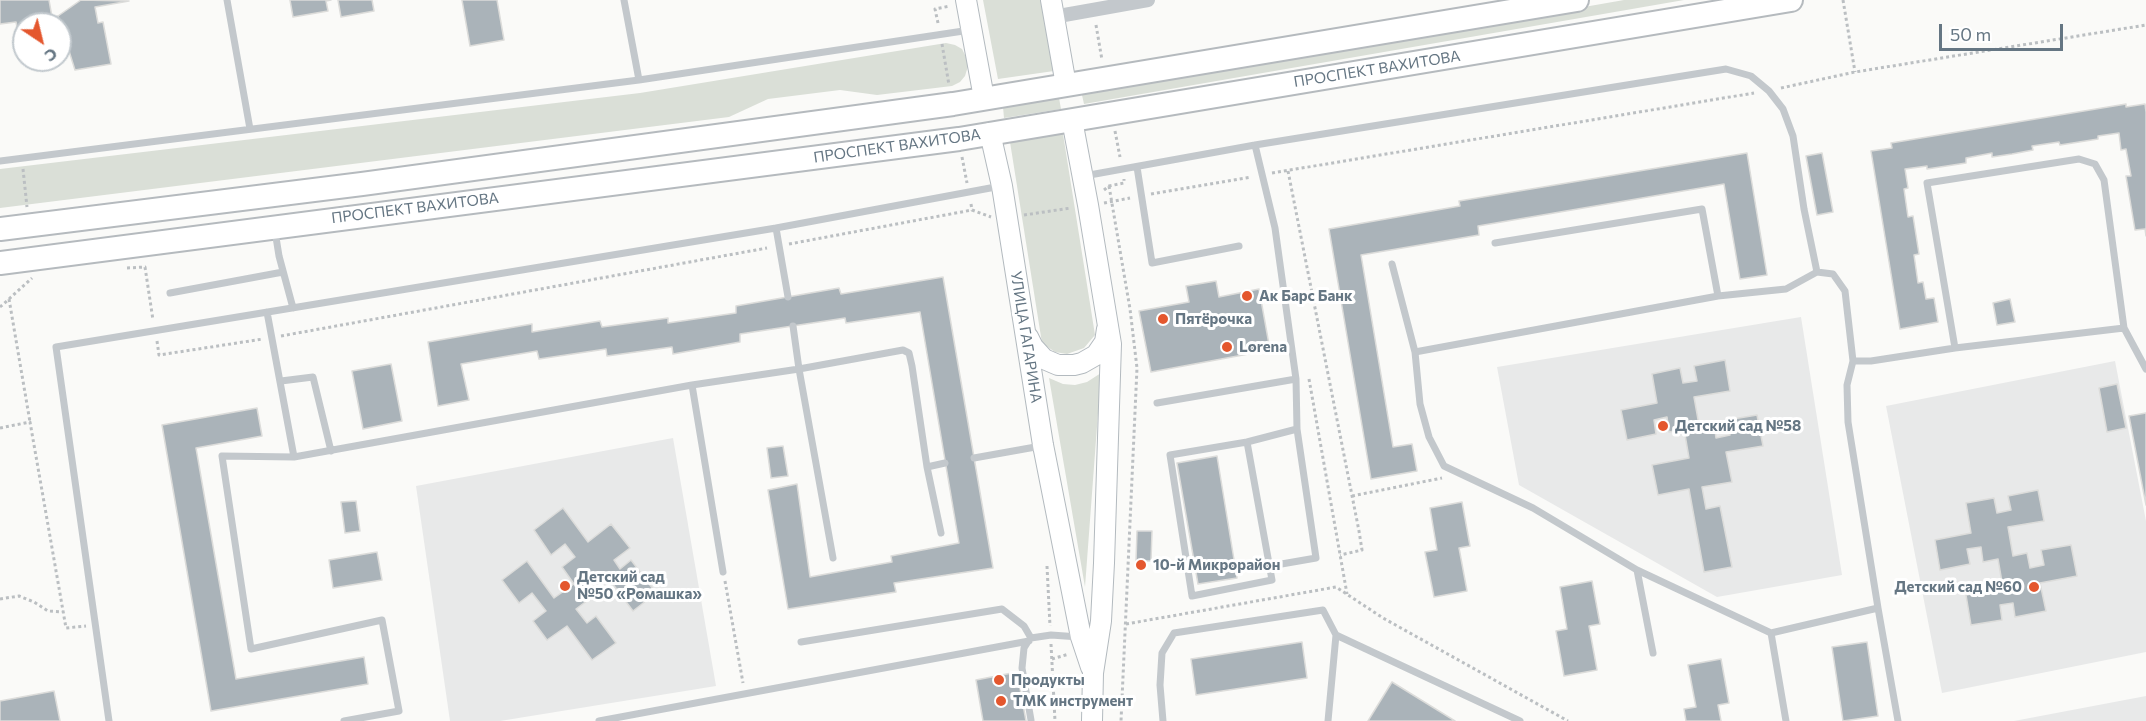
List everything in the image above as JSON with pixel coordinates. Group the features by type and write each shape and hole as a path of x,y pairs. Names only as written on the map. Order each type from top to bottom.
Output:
{"main road":[{"name":"УЛИЦА ГАГАРИНА","path":"966,0 1002,186 1043,446 1081,637 1093,673"},
{"name":"ПРОСПЕКТ ВАХИТОВА","path":"0,229 374,183 984,98 1577,0"},
{"name":"ПРОСПЕКТ ВАХИТОВА","path":"0,263 959,139 1791,0"},
{"name":"УЛИЦА ГАГАРИНА","path":"1052,8 1107,315 1110,344 1104,563 1101,621 1093,673 1092,721"},
{"path":"1024,330 1033,347 1044,358 1058,365 1074,365 1089,360 1101,349 1106,335 1107,315"}],"street":[{"path":"1052,8 1148,0"}],"lane":[{"path":"227,0 250,129"},
{"path":"624,0 639,80"},
{"path":"0,161 639,80 970,30"},
{"path":"1083,176 1256,145 1726,69 1751,76 1769,91 1783,109 1792,136 1817,272"},
{"path":"1256,145 1275,228 1296,379 1297,429 1316,558 1270,566"},
{"path":"1955,348 1927,183 2079,159 2095,164 2104,180 2124,328 2146,369"},
{"path":"1137,167 1152,263 1239,246"},
{"path":"109,721 56,347 776,228 1002,186"},
{"path":"1495,243 1702,209 1718,296"},
{"path":"274,226 293,308"},
{"path":"776,228 788,297"},
{"path":"1392,264 1415,352 1420,404 1429,437 1444,466 1533,508 1637,570 1771,633 1878,608"},
{"path":"170,293 283,272"},
{"path":"1415,352 1718,296 1786,289 1817,272 1833,274 1845,291 1853,361 1847,385 1848,422 1898,721"},
{"path":"267,312 294,457"},
{"path":"793,326 833,558"},
{"path":"1853,361 1871,361 1955,348 2124,328"},
{"path":"344,721 399,711 382,620 251,649 222,456 294,457 692,385 903,351 909,353 912,366 927,467 941,533"},
{"path":"281,381 313,377 331,451"},
{"path":"1157,402 1296,379"},
{"path":"692,385 723,572"},
{"path":"1247,442 1272,580 1192,596 1170,455 1247,442 1297,429"},
{"path":"974,458 1043,446"},
{"path":"927,467 945,463"},
{"path":"1637,570 1653,653"},
{"path":"801,642 1002,609 1024,626 1030,640"},
{"path":"1163,721 1160,685 1162,653 1174,633 1323,610 1336,635 1328,721"},
{"path":"1771,633 1786,721"},
{"path":"599,721 1051,635 1081,637"},
{"path":"1336,635 1520,721"},
{"path":"1030,640 1024,648 1022,668 1031,720"}],"path":[{"path":"1843,0 1855,72"},
{"path":"1088,205 1769,91 1855,72 2146,25"},
{"path":"1288,171 1362,550 1340,555"},
{"path":"1109,186 1130,309 1137,368 1121,721"},
{"path":"0,307 9,299 66,628 90,626"},
{"path":"1308,370 1347,594"},
{"path":"0,428 30,422"},
{"path":"1352,496 1462,474"},
{"path":"723,572 745,694"},
{"path":"0,599 19,596 48,611 64,612"}],"shaded area":[{"path":"983,0 1042,0 1054,71 998,79"},
{"path":"1624,0 1684,0 1084,104 1082,95"},
{"path":"946,43 962,49 969,63 965,76 952,86 877,95 840,90 768,99 729,117 0,208 0,169 640,93"},
{"path":"1059,98 1061,109 1004,118 1003,107"},
{"path":"1063,134 1095,335 1084,348 1067,354 1055,352 1042,343 1010,142"},
{"name":"Детский сад №58","path":"1801,317 1842,575 1717,597 1519,485 1497,367"},
{"name":"Детский сад №60","path":"2115,361 2146,521 2146,652 1942,693 1886,406"},
{"path":"1101,373 1085,587 1049,378 1063,384 1075,385 1087,382"},
{"name":"Детский сад №50 «Ромашка»","path":"673,438 716,686 500,721 450,721 416,486"},
{"path":"2146,696 2146,721 2014,721"}],"building":[{"path":"0,0 49,0 51,12 12,12 12,22 0,24"},
{"path":"81,0 129,1 95,7 98,23 103,22 111,64 75,70 72,60 72,12 64,12"},
{"path":"290,0 331,0 326,1 328,11 293,17"},
{"path":"338,0 372,0 374,11 341,17"},
{"path":"462,0 497,0 504,40 470,46"},
{"path":"2126,104 2126,107 2145,104 2146,236 2145,229 2135,230 2126,176 2131,176 2126,149 2121,150 2119,133 2060,145 2059,142 2032,146 2033,150 2012,154 1992,157 1992,153 1966,158 1966,163 1927,169 1927,166 1905,169 1908,188 1904,189 1908,217 1913,216 1919,254 1914,255 1918,283 1923,282 1926,299 1934,298 1938,322 1900,329 1871,151 1892,148 1891,143"},
{"path":"1747,153 1767,275 1740,279 1724,184 1478,226 1479,235 1361,255 1393,447 1412,444 1417,471 1371,479 1329,229 1460,206 1459,201"},
{"path":"1822,153 1833,212 1817,215 1806,156"},
{"path":"943,277 993,568 894,583 896,592 788,609 768,490 797,484 810,577 892,562 891,556 959,543 920,312 846,323 845,318 740,334 740,342 673,354 672,347 607,356 606,349 539,359 537,351 461,364 469,400 438,406 428,342 532,324 532,332 600,321 602,327 668,318 668,323 736,313 736,306 839,288 841,294"},
{"path":"1216,281 1219,297 1259,289 1270,350 1151,372 1139,311 1189,302 1186,286"},
{"path":"2010,299 2015,322 1997,325 1993,303"},
{"path":"1725,360 1730,391 1694,397 1699,425 1714,423 1716,438 1730,435 1727,420 1757,415 1763,446 1726,452 1732,482 1702,487 1706,509 1720,506 1732,567 1704,572 1689,489 1658,495 1652,465 1689,458 1684,429 1669,432 1667,417 1654,420 1656,434 1627,440 1621,410 1657,403 1652,374 1680,368 1683,383 1697,381 1694,366"},
{"path":"391,364 402,421 363,429 352,371"},
{"path":"2117,384 2126,428 2107,432 2099,388"},
{"path":"257,408 262,436 196,448 236,679 364,657 368,684 211,711 162,425"},
{"path":"2146,413 2146,505 2129,416"},
{"path":"783,446 788,476 771,478 767,448"},
{"path":"1217,456 1237,578 1198,584 1177,463"},
{"path":"2038,490 2044,521 2008,527 2013,556 2027,553 2030,568 2044,565 2041,550 2071,545 2077,576 2040,583 2046,611 2015,617 2013,603 2000,605 2002,620 1971,625 1966,595 2003,588 1998,559 1983,562 1981,547 1967,549 1970,564 1940,570 1935,540 1971,533 1966,503 1994,498 1997,513 2011,510 2008,496"},
{"path":"356,501 360,531 345,533 341,502"},
{"path":"1462,502 1470,546 1459,548 1467,591 1434,597 1425,552 1437,550 1430,508"},
{"path":"563,508 588,542 611,524 630,548 614,560 620,569 631,560 656,593 633,611 606,575 582,592 588,600 576,609 587,623 596,616 616,643 592,660 567,626 547,640 533,621 546,611 532,593 519,603 502,580 527,561 554,598 574,584 562,567 575,557 565,544 551,555 534,530"},
{"path":"1137,531 1152,531 1151,561 1136,561"},
{"path":"377,552 382,580 333,588 329,560"},
{"path":"1592,581 1600,624 1589,626 1597,670 1564,676 1556,631 1567,629 1560,587"},
{"path":"1302,642 1307,678 1196,695 1191,659"},
{"path":"1867,642 1878,716 1843,721 1832,647"},
{"path":"1721,659 1729,703 1718,705 1721,721 1686,721 1684,709 1696,707 1688,665"},
{"name":"ТМК инструмент","path":"1017,672 1026,721 983,721 976,680"},
{"path":"1392,682 1455,721 1368,721"},
{"path":"54,691 60,721 0,721 0,701"}],"place":[{"name":"Ак Барс Банк","path":"1247,296"},
{"name":"Пятёрочка","path":"1163,319"},
{"name":"Lorena","path":"1227,347"},
{"name":"Детский сад №58","path":"1663,426"},
{"name":"10-й Микрорайон","path":"1141,565"},
{"name":"Детский сад №50 «Ромашка»","path":"565,586"},
{"name":"Детский сад №60","path":"2034,587"},
{"name":"Продукты","path":"999,680"},
{"name":"ТМК инструмент","path":"1001,701"}]}
